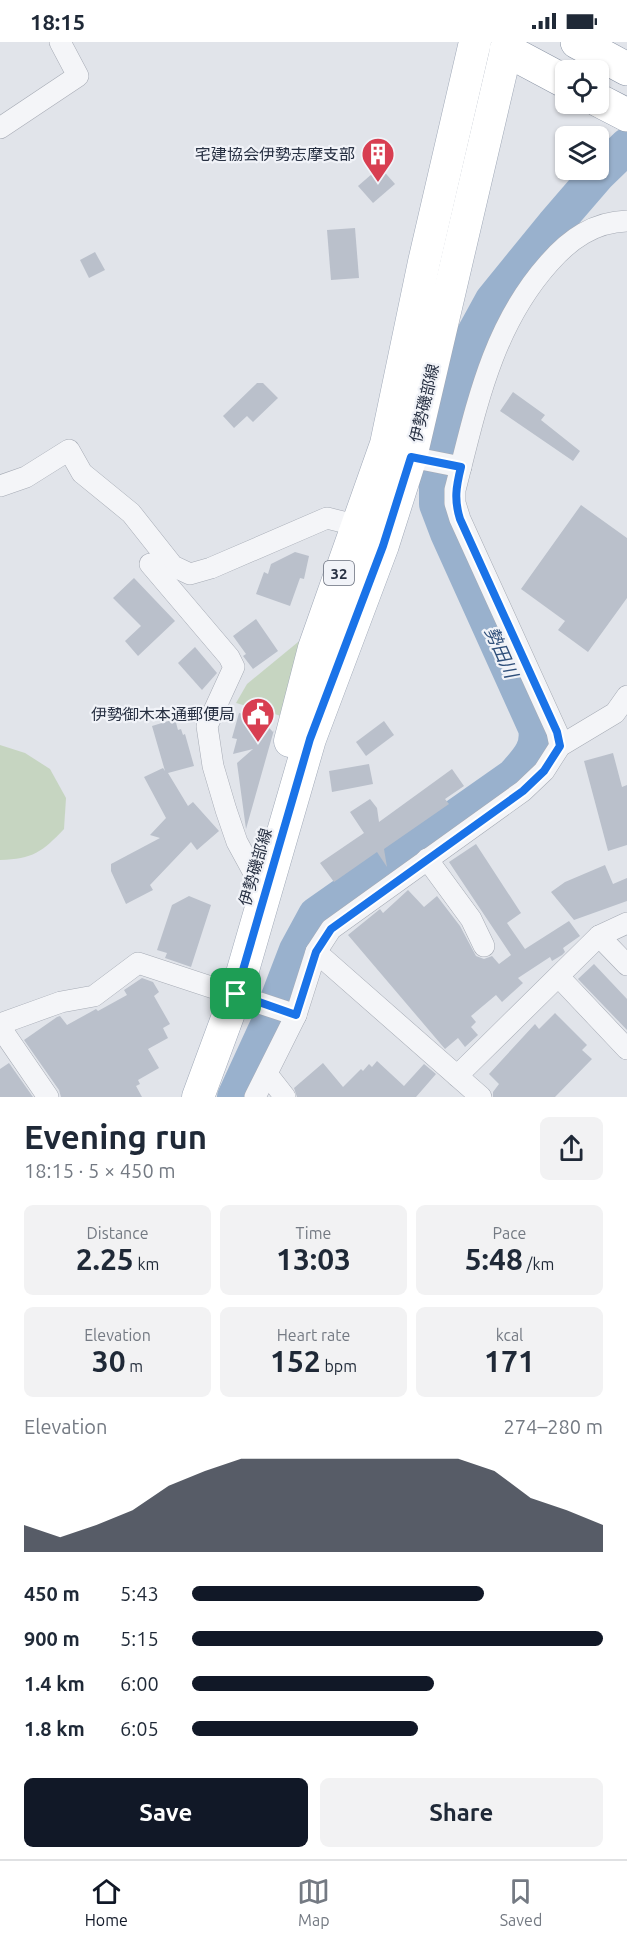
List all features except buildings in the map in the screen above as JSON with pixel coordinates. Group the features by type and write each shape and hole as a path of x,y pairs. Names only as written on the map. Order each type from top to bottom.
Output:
{"highway":[{"path":"577,42 627,69"},
{"path":"616,42 627,48"},
{"path":"495,44 555,76"}],"main road":[{"name":"伊勢磯部線","path":"198,1097 238,995 310,739 418,458 495,44"},
{"name":"伊勢磯部線","path":"178,1097 238,995 255,874 314,648 355,525 386,444 495,44"}],"street":[{"path":"0,128 78,76 60,42"},
{"path":"560,746 557,732 460,519 455,503 455,490 458,467 483,381 497,343 520,300 545,267 569,243 596,226 612,221 627,221"},
{"path":"0,486 26,477 69,450 82,473 131,513 173,566 190,574 211,568 327,518 355,525"},
{"path":"418,458 458,467"},
{"path":"150,564 230,657 234,667 207,726 213,766 226,810 237,842 255,874"},
{"path":"255,1097 293,1014 316,952 331,929 523,791 544,771 560,746 615,713 627,696"},
{"path":"427,859 471,919 484,946"},
{"path":"457,1076 599,936 627,923"},
{"path":"599,936 627,965"},
{"path":"316,952 480,1097"},
{"path":"48,1097 0,1026 61,1002 93,996 138,963 293,1014"},
{"path":"559,977 627,1048"},
{"path":"267,1074 285,1097"}],"green space":[{"path":"309,633 285,717 236,703 247,684"},
{"path":"0,745 25,753 50,769 66,798 64,829 43,849 29,856 0,860"}],"waterway":[{"name":"勢田川","path":"235,1097 269,1023 297,950 316,915 514,776 528,760 534,748 536,728 448,533 437,504 437,482 470,342 493,300 598,174 627,146"}],"place":[{"name":"宅建協会伊勢志摩支部","path":"378,183"},
{"name":"伊勢御木本通郵便局","path":"258,743"}],"route":[{"path":"411,457 461,467 455,490 455,503 460,519 557,732 560,746 544,771 523,791 359,906 331,929 316,952 306,990 296,1015 236,994 310,739 339,657 383,546 411,457"}]}
